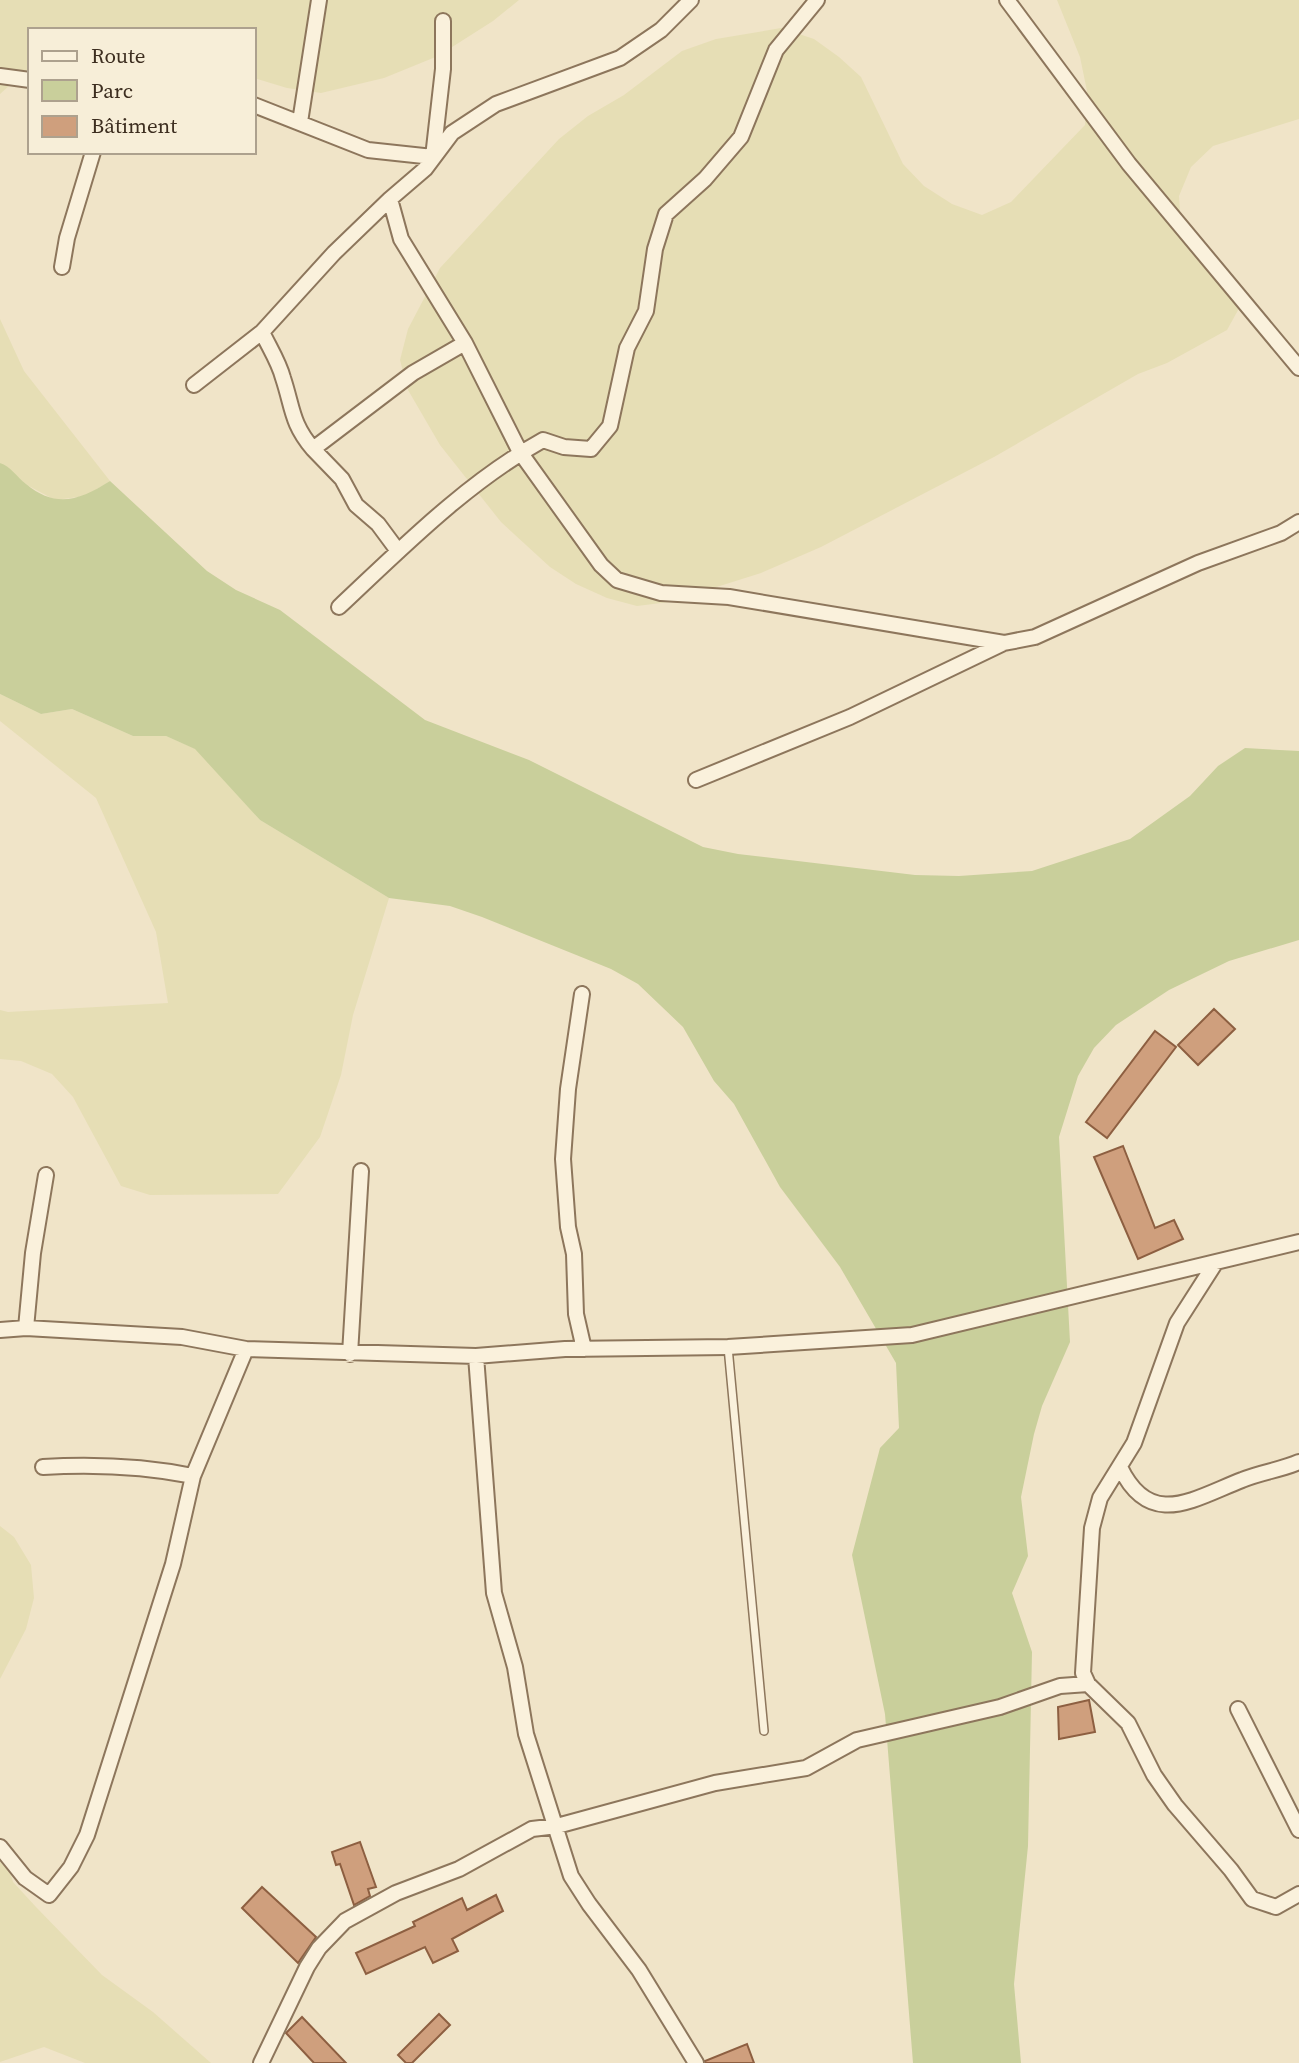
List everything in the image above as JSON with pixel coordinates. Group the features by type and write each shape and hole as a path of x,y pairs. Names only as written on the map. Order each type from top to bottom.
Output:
{"street":[{"path":"300,122 319,0"},
{"path":"194,385 262,332 334,253 425,169 452,134 496,104 621,58 661,30 691,0"},
{"path":"339,607 447,507 520,452 543,440 564,447 591,449 610,426 627,348 646,311 656,249 666,214 705,180 741,137 776,50 817,0"},
{"path":"1007,0 1129,164 1299,368"},
{"path":"433,157 443,69 443,21"},
{"path":"0,76 28,80"},
{"path":"256,105 368,150 433,157"},
{"path":"62,267 67,238 92,154"},
{"path":"390,199 401,239 465,343 520,452 601,565 617,580 661,593 729,597 1004,643"},
{"path":"262,332 284,377 288,405 298,432 342,479 356,505 378,524 398,551"},
{"path":"313,449 413,373 465,343"},
{"path":"696,780 850,717 1004,643 1035,637 1198,563 1281,533 1299,522"},
{"path":"582,994 568,1089 563,1159 568,1227 574,1254 576,1314 584,1349"},
{"path":"351,1354 361,1171"},
{"path":"26,1328 33,1252 46,1175"},
{"path":"0,1330 26,1328 182,1337 246,1349 476,1356 584,1349 728,1347 912,1335 1299,1242"},
{"path":"1216,1262 1177,1322 1134,1443 1100,1498 1092,1528 1083,1673 1088,1684 1128,1723 1154,1775 1175,1805 1231,1870 1252,1899 1276,1907 1299,1894"},
{"path":"0,1847 25,1878 49,1895 71,1867 87,1835 165,1590 193,1476 246,1349"},
{"path":"476,1356 494,1593 514,1667 526,1734 572,1875 589,1904 639,1970 696,2063"},
{"path":"1120,1467 1130,1489 1152,1504 1183,1504 1244,1479 1299,1462"},
{"path":"43,1466 114,1466 156,1469 193,1476"},
{"path":"261,2063 307,1967 319,1948 345,1921 396,1893 458,1869 532,1829 557,1826 715,1783 806,1768 857,1740 1000,1707 1060,1686 1088,1684"},
{"path":"1238,1709 1299,1830"}],"lane":[{"path":"728,1347 764,1731"}],"shaded area":[{"path":"0,0 519,0 493,21 438,56 384,78 321,93 287,88 256,79 256,28 28,28 28,69 0,94"},
{"path":"1057,0 1299,0 1299,119 1213,146 1191,167 1179,196 1181,227 1204,252 1228,271 1242,303 1227,330 1167,363 1138,374 994,457 821,547 761,573 669,602 637,606 607,598 576,584 550,567 501,522 440,445 408,390 400,360 408,329 440,268 559,139 682,51 716,39 781,28 814,39 861,77 903,164 924,186 952,204 982,215 1011,202 1085,125 1087,91 1080,57"},
{"path":"0,319 24,371 110,481 86,496 55,500 27,485 0,463"},
{"path":"0,694 41,714 72,709 133,736 166,736 196,749 260,820 389,898 353,1015 341,1075 320,1137 278,1194 150,1195 121,1186 73,1097 52,1074 21,1061 0,1059 0,1010 8,1012 168,1003 156,932 96,798 0,721"},
{"path":"0,1526 14,1537 31,1565 34,1598 26,1629 0,1679"},
{"path":"0,1837 13,1882 36,1907 102,1975 153,2012 211,2063 85,2063 44,2047 0,2062"}],"green space":[{"path":"0,463 37,492 58,499 78,497 110,481 207,571 236,590 280,610 425,720 529,760 703,847 738,854 915,875 959,876 1032,871 1130,839 1190,796 1218,766 1245,748 1299,751 1299,940 1229,961 1169,990 1116,1025 1094,1048 1078,1076 1059,1137 1070,1342 1042,1406 1034,1434 1021,1497 1028,1556 1012,1593 1032,1652 1028,1846 1014,1984 1021,2063 913,2063 885,1714 852,1555 880,1448 899,1428 896,1363 840,1267 780,1187 734,1104 714,1081 683,1027 638,984 611,969 482,917 450,906 389,898 260,820 195,749 166,736 133,736 72,709 41,714 0,694"}],"building":[{"path":"1214,1009 1235,1029 1198,1065 1178,1045"},
{"path":"1155,1031 1176,1047 1107,1138 1086,1122"},
{"path":"1123,1146 1155,1228 1174,1220 1183,1239 1138,1259 1094,1157"},
{"path":"1089,1700 1095,1732 1059,1739 1058,1707"},
{"path":"360,1842 376,1887 368,1889 370,1896 354,1905 340,1864 336,1865 332,1852"},
{"path":"262,1887 316,1937 298,1963 242,1908"},
{"path":"496,1895 503,1911 452,1939 458,1951 433,1963 425,1947 366,1974 356,1953 415,1926 413,1922 462,1898 467,1910"},
{"path":"439,2014 450,2025 412,2063 406,2063 398,2055"},
{"path":"302,2017 346,2063 314,2063 286,2033"},
{"path":"747,2044 754,2063 705,2061"}]}
